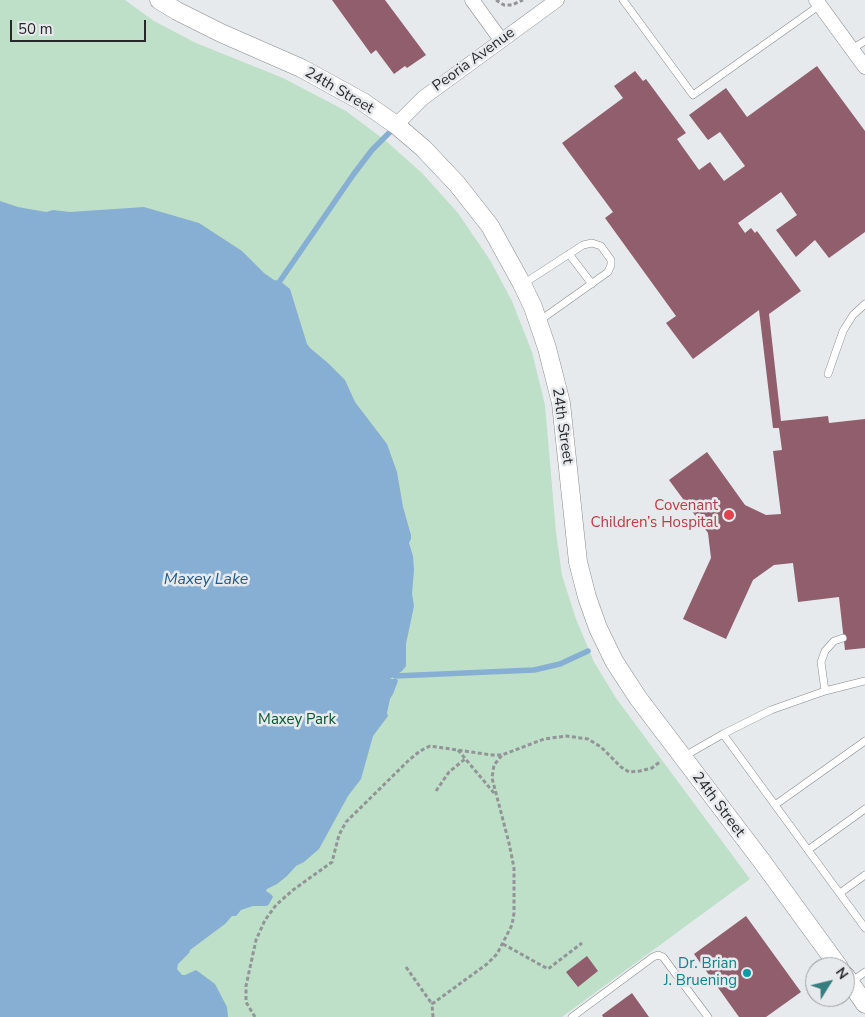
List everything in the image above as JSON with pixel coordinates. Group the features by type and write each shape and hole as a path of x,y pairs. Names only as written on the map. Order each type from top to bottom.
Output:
{"street":[{"name":"24th Street","path":"159,0 177,12 301,68 363,102 396,125 424,148 457,184 490,226 514,268 538,322 562,403 578,562 587,597 598,628 614,661 638,698 832,957"},
{"path":"472,0 501,40"},
{"name":"Peoria Avenue","path":"396,125 424,98 557,0"},
{"path":"818,3 865,67"},
{"path":"855,989 865,1004"}],"lane":[{"path":"624,0 693,95 818,3"},
{"path":"852,50 865,41"},
{"path":"522,284 583,245 592,243 601,246 611,260 608,272 538,322"},
{"path":"569,254 592,284"},
{"path":"828,374 843,331 854,315 865,304"},
{"path":"825,691 821,662 825,651 834,640 843,638"},
{"path":"683,758 722,734 771,710 825,691 865,681"},
{"path":"722,734 865,928"},
{"path":"774,805 865,741"},
{"path":"808,850 865,809"},
{"path":"840,893 865,874"},
{"path":"572,1017 658,955 663,957 708,1017"}],"path":[{"path":"496,0 512,5 523,0"},
{"path":"255,1017 246,1002 246,986 251,959 265,920 276,905 293,890 332,862 339,835 346,822 420,751 430,746 502,755 544,739 566,736 588,739 601,747 621,767 629,772 652,768 661,761"},
{"path":"458,750 495,793"},
{"path":"432,1004 487,964 497,954 512,925 514,913 514,868 492,778 494,765 502,755"},
{"path":"436,791 449,772 465,759"},
{"path":"503,944 548,968 582,944"},
{"path":"406,968 432,1004 433,1017"}],"green space":[{"name":"Maxey Park","path":"0,0 125,0 154,21 196,43 283,78 346,111 386,141 422,173 458,213 490,260 512,301 532,352 545,405 556,532 562,575 576,619 594,662 616,698 750,879 562,1017 0,1017"}],"water":[{"name":"Maxey Lake","path":"0,201 18,207 46,212 53,210 70,212 144,207 199,223 242,251 264,273 274,280 280,281 290,289 307,344 345,380 355,402 387,444 397,472 403,507 411,535 409,543 413,556 414,570 412,594 414,606 406,644 406,666 390,679 397,679 398,681 390,699 388,716 373,736 361,779 348,796 319,849 304,862 296,866 277,884 267,889 266,891 273,897 267,906 253,906 241,910 236,916 232,916 225,924 190,950 178,964 177,969 182,975 196,970 215,984 227,1007 228,1017 0,1017"}],"building":[{"path":"332,0 385,0 426,55 394,74 376,50 371,54"},
{"path":"817,66 865,131 865,232 829,258 815,240 796,257 776,230 797,215 781,192 738,223 745,233 751,228 755,233 757,231 801,291 769,314 781,421 828,416 829,423 865,419 865,648 845,650 839,597 798,602 793,563 774,565 753,580 726,639 683,619 711,558 708,533 669,480 707,452 745,505 766,515 781,514 773,451 782,450 779,428 773,428 759,310 693,359 666,323 676,316 605,218 613,212 562,143 623,98 614,86 635,71 643,81 646,79 686,133 677,139 699,170 710,162 724,181 745,166 720,132 708,140 689,115 726,88 747,117"},
{"name":"Dr. Brian J. Bruening","path":"746,916 801,992 766,1017 739,1017 694,954"},
{"path":"587,956 598,971 578,987 566,972"},
{"path":"632,993 649,1017 603,1017 602,1015"}],"waterway":[{"path":"280,281 353,175 372,150 395,127"},
{"path":"395,676 534,670 560,664 588,651"}],"place":[{"name":"Covenant Children’s Hospital","path":"729,515"},
{"name":"Dr. Brian J. Bruening","path":"747,973"}]}
